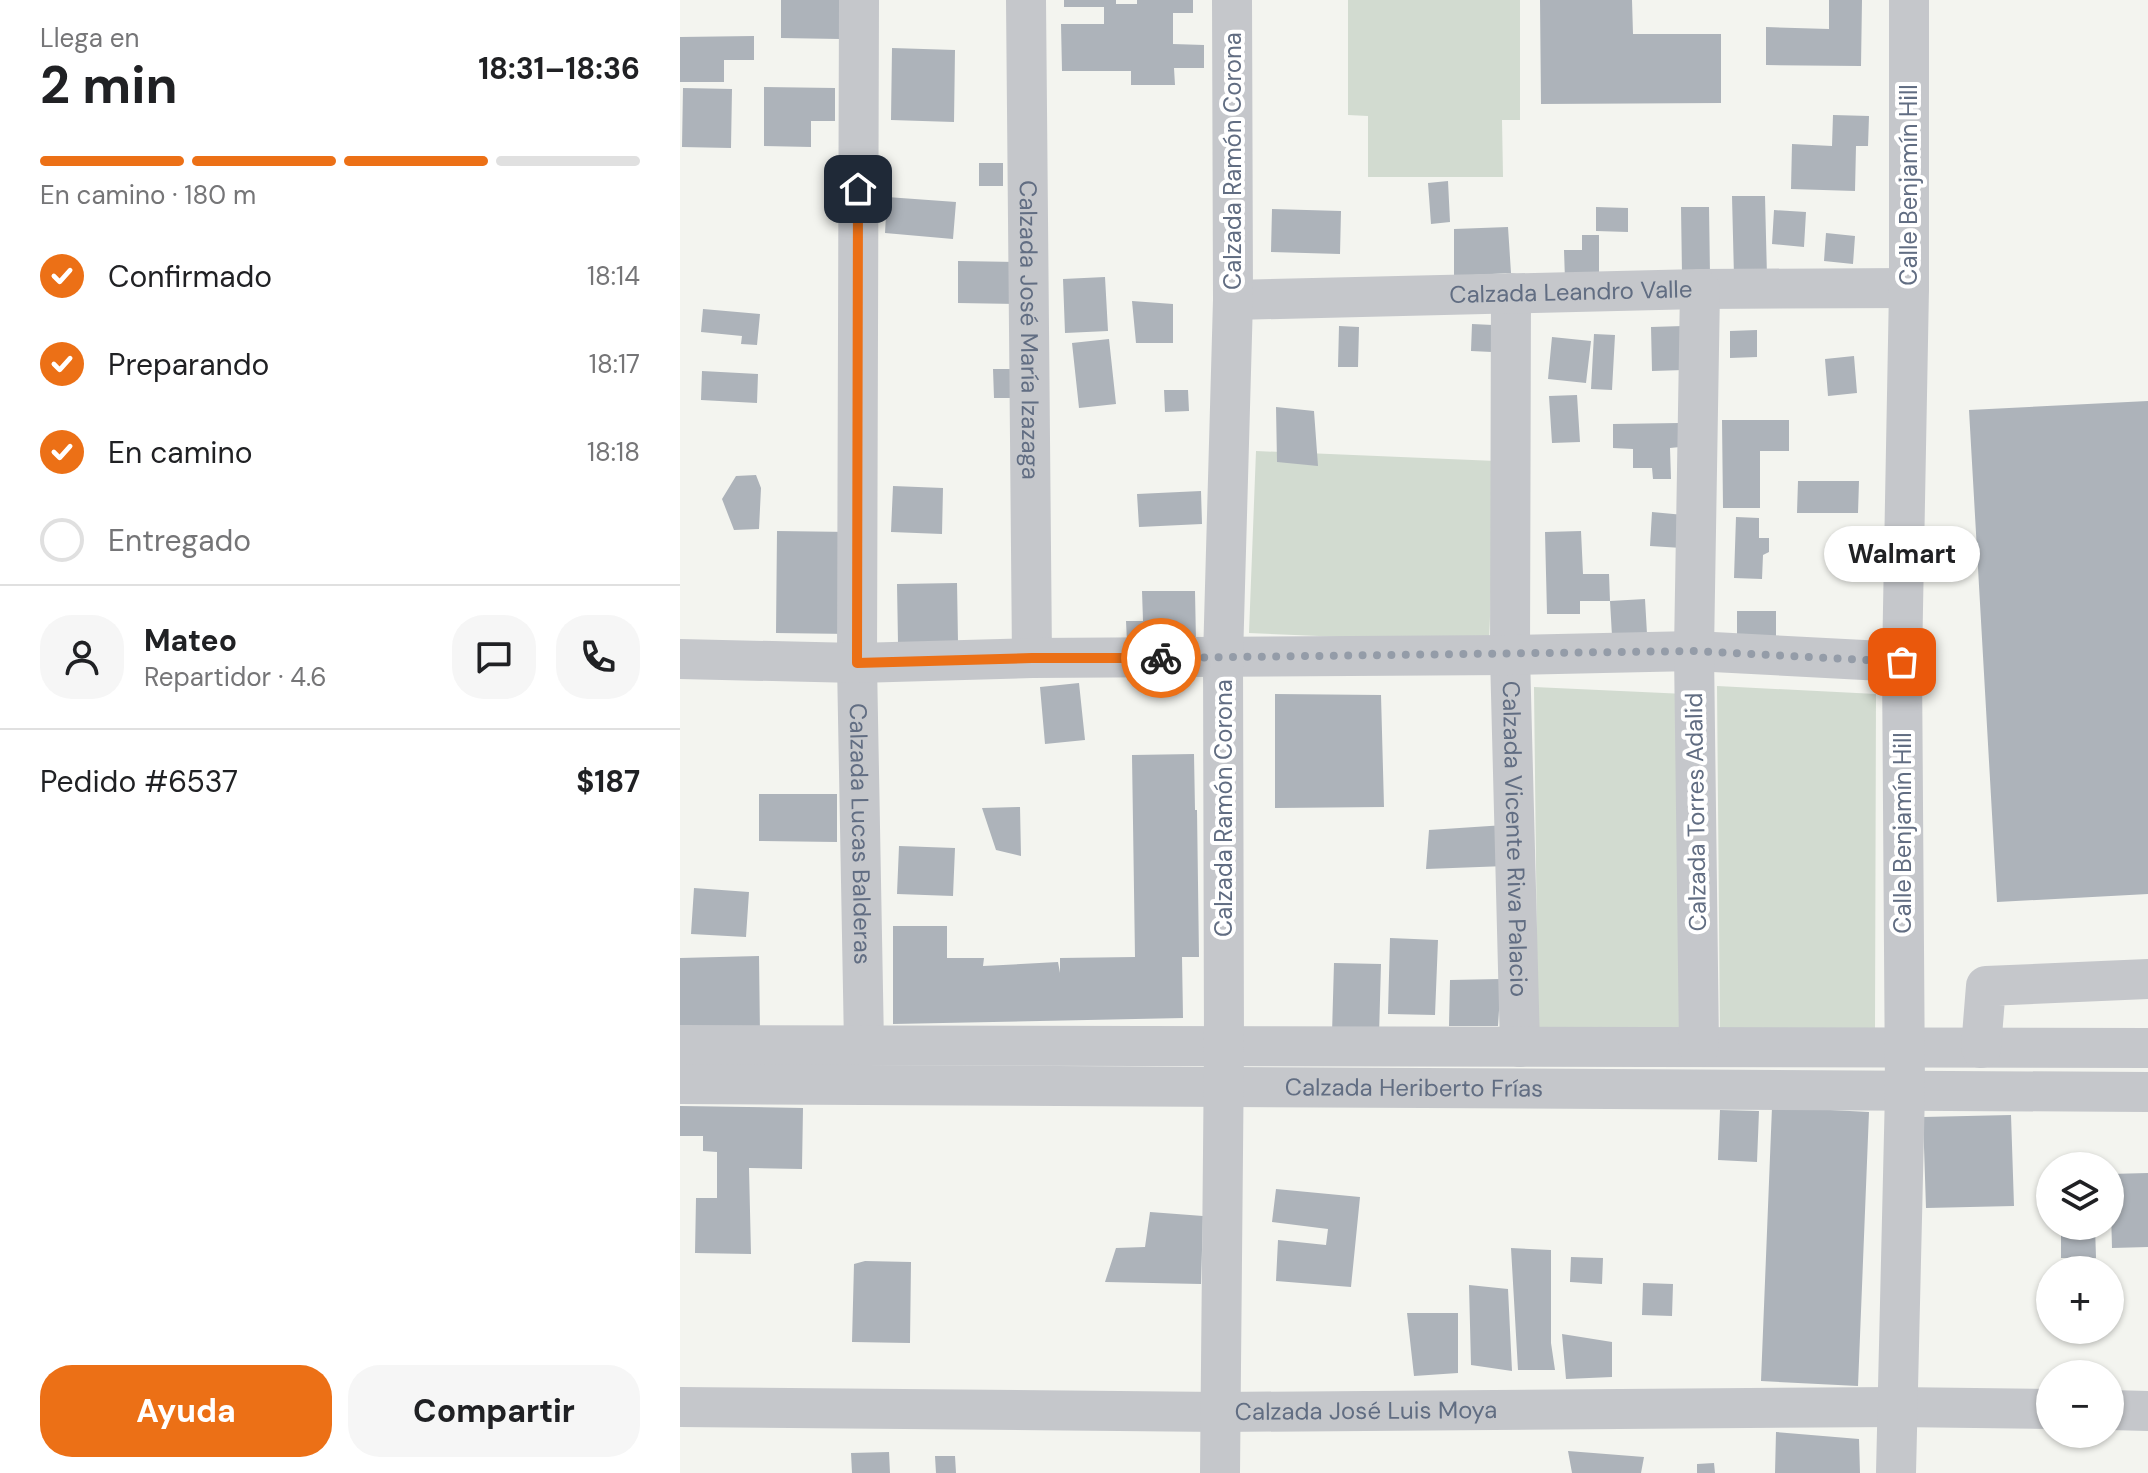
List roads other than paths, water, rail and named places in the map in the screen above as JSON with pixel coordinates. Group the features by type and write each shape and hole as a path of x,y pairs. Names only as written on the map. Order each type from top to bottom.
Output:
{"street":[{"name":"Calzada Lucas Balderas","path":"859,0 857,663 864,1045"},
{"name":"Calzada José María Izazaga","path":"1026,0 1032,658"},
{"name":"Calzada Ramón Corona","path":"1220,1473 1224,1046 1223,658 1233,300 1232,0"},
{"name":"Calle Benjamín Hill","path":"1896,1473 1905,1091 1902,662 1909,288 1909,0"},
{"name":"Calzada Leandro Valle","path":"1233,300 1700,289 1909,288"},
{"name":"Calzada Torres Adalid","path":"1699,1047 1694,651 1700,289"},
{"name":"Calzada Vicente Riva Palacio","path":"1511,293 1510,655 1520,1047"},
{"path":"680,659 857,663 1032,658 1694,651 1902,662"},
{"path":"1981,1048 1986,986 2148,979"},
{"name":"Calzada Heriberto Frías","path":"680,1045 2148,1048"},
{"name":"Calzada Heriberto Frías","path":"680,1084 2148,1092"},
{"name":"Calzada José Luis Moya","path":"680,1407 1221,1412 2036,1409"},
{"path":"2124,1410 2148,1411"}],"place":[{"name":"Walmart","path":"1902,662"}]}
